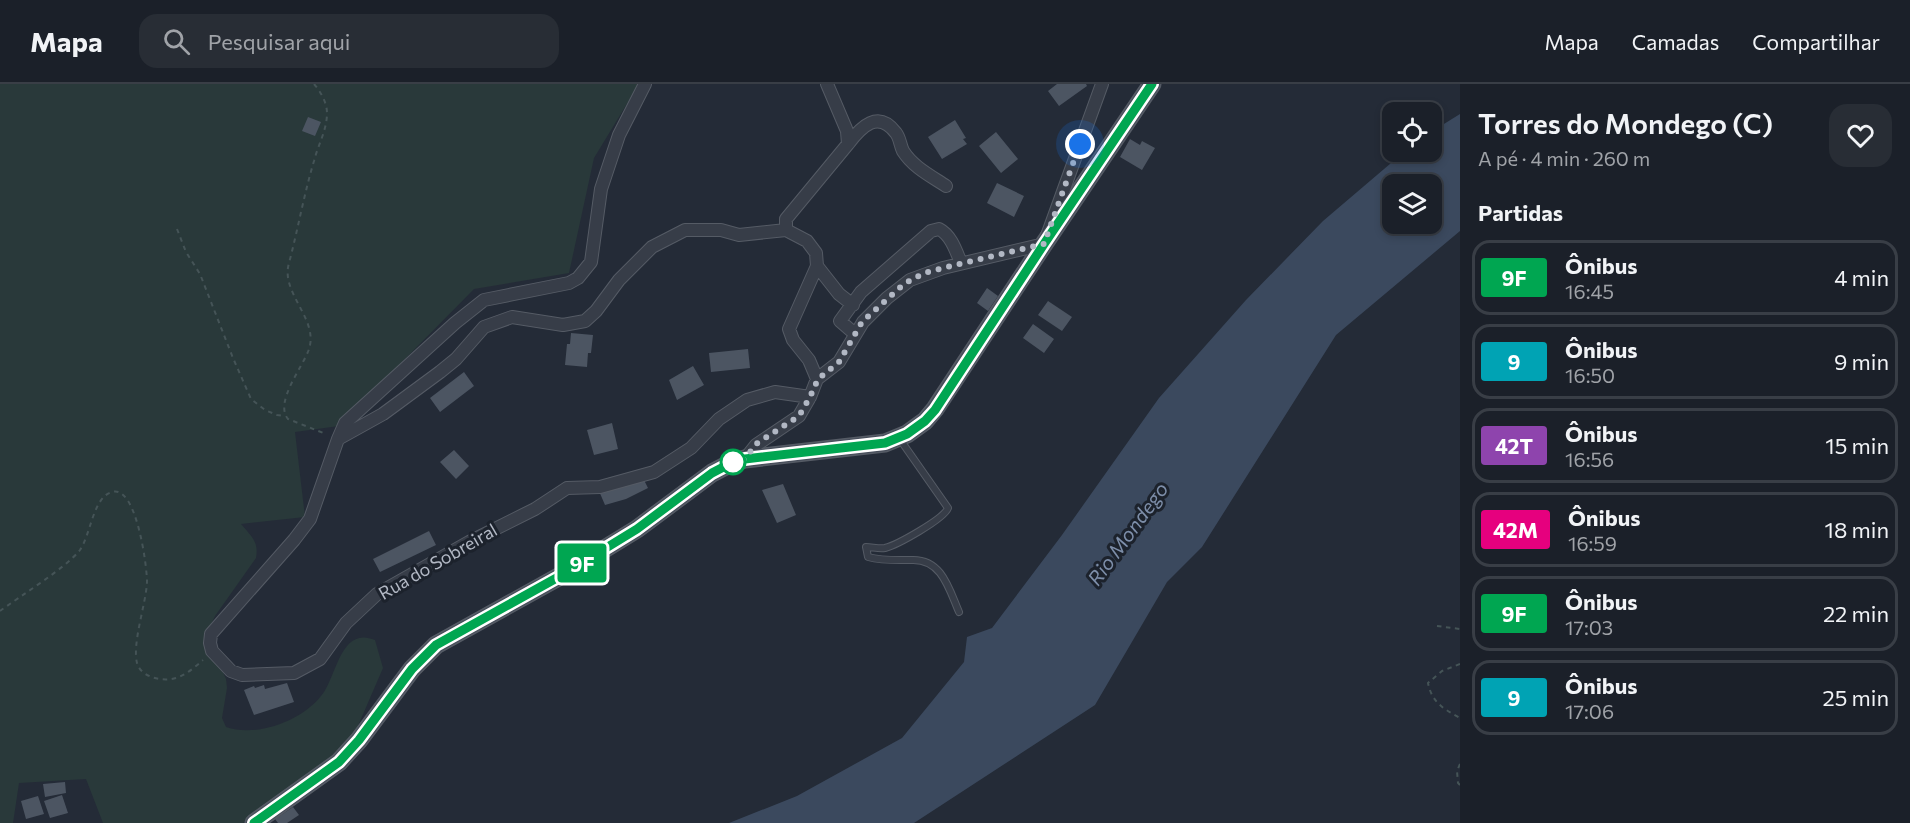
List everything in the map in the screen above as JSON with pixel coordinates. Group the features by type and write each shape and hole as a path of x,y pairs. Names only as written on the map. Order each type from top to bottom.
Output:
{"main road":[{"path":"254,823 339,762 359,740 412,669 436,645 562,575 637,529 712,473 733,462 745,459 885,443 907,434 925,421 935,410 1152,84"}],"street":[{"path":"212,651 210,643 212,634 310,519 345,423 455,323 484,300 569,284 578,278 591,262 601,189 619,135 645,84"},
{"path":"827,84 847,131 848,144"},
{"path":"745,459 756,444 799,416 818,379 839,362 855,334 874,311 904,284 924,273 1044,244 1102,84"},
{"path":"786,230 786,219 860,129 870,122 884,123 897,134 903,150 918,167 946,186"},
{"path":"855,334 840,321 861,292 933,230 939,229 944,233 961,263"},
{"path":"338,439 383,414 440,372 461,354 484,327 512,317 563,325 585,321 596,311 619,280 652,247 685,230 720,230 739,235 786,230 807,241 816,253 818,266 839,294 853,305"},
{"path":"818,266 789,329 793,340 809,360 818,379"},
{"name":"Rua do Sobreiral","path":"212,651 231,671 242,675 294,673 320,658 346,623 377,594 469,542 534,509 567,488 600,487 654,472 692,448 719,419 747,400 775,392 810,397"}],"lane":[{"path":"899,438 948,508 943,515 899,542 881,548 866,547 866,553 868,557 878,560 916,559 939,569 959,612"}],"path":[{"path":"285,416 284,401 310,347 310,334 290,287 288,267 314,160 325,129 327,110 320,91 314,84"},
{"path":"177,229 186,252 200,274 232,358 251,399 265,410 285,416 338,439"},
{"path":"0,611 61,567 79,551 88,535 98,503 106,494 115,490 123,492 129,500 136,519 147,580 137,651 137,664 141,672 165,680 177,678 189,672 212,651"},
{"path":"1437,626 1460,629"},
{"path":"1460,663 1442,670 1428,683 1430,695 1439,706 1460,718"},
{"path":"1460,764 1457,771 1460,785"}],"shaded area":[{"path":"0,84 639,84 594,158 569,273 474,289 339,426 295,432 305,517 241,524 255,543 256,558 215,616 206,635 226,679 227,688 222,718 226,727 239,730 266,728 280,724 305,711 324,692 342,653 355,639 364,637 375,640 383,668 351,742 243,823 103,823 86,779 19,783 13,823 0,823"}],"water":[{"name":"Rio Mondego","path":"1460,114 1460,231 1336,335 1202,547 1167,582 1095,705 914,823 729,823 797,796 902,738 964,662 967,637 992,628 1062,535 1159,398 1246,300 1323,221 1392,162 1442,162 1442,125"}],"building":[{"path":"1057,84 1086,84 1087,86 1059,106 1048,91"},
{"path":"308,117 321,122 315,136 302,131"},
{"path":"955,120 967,144 942,159 928,137"},
{"path":"996,132 1018,159 1001,173 979,146"},
{"path":"1130,139 1140,145 1142,141 1155,148 1142,170 1120,157"},
{"path":"997,183 1024,196 1014,217 987,203"},
{"path":"987,288 998,296 988,311 977,303"},
{"path":"1048,301 1072,317 1062,331 1038,315"},
{"path":"1033,324 1054,339 1044,353 1023,338"},
{"path":"571,333 593,335 587,367 565,365 567,344 570,344"},
{"path":"748,349 750,368 711,372 709,353"},
{"path":"693,366 704,385 677,400 669,380"},
{"path":"464,372 474,386 440,412 430,398"},
{"path":"612,423 618,449 594,455 587,430"},
{"path":"454,450 469,466 456,479 440,462"},
{"path":"643,478 648,488 626,499 605,505 599,491"},
{"path":"783,484 796,515 777,523 762,490"},
{"path":"429,531 436,545 380,572 373,559"},
{"path":"287,683 294,702 254,715 244,690 264,685 265,689"},
{"path":"65,782 66,793 45,797 43,784"},
{"path":"62,795 68,813 50,818 44,801"},
{"path":"38,796 44,814 26,819 21,801"},
{"path":"293,807 299,815 287,823 278,823 275,819"}],"bus line":[{"name":"9F","path":"254,823 339,762 359,740 412,669 436,645 562,575 637,529 712,473 733,462 745,459 885,443 907,434 925,421 935,410 1152,84"}],"route":[{"path":"733,462 745,459 756,444 799,416 818,379 839,362 862,322 904,284 924,273 1044,244 1080,144"}]}
